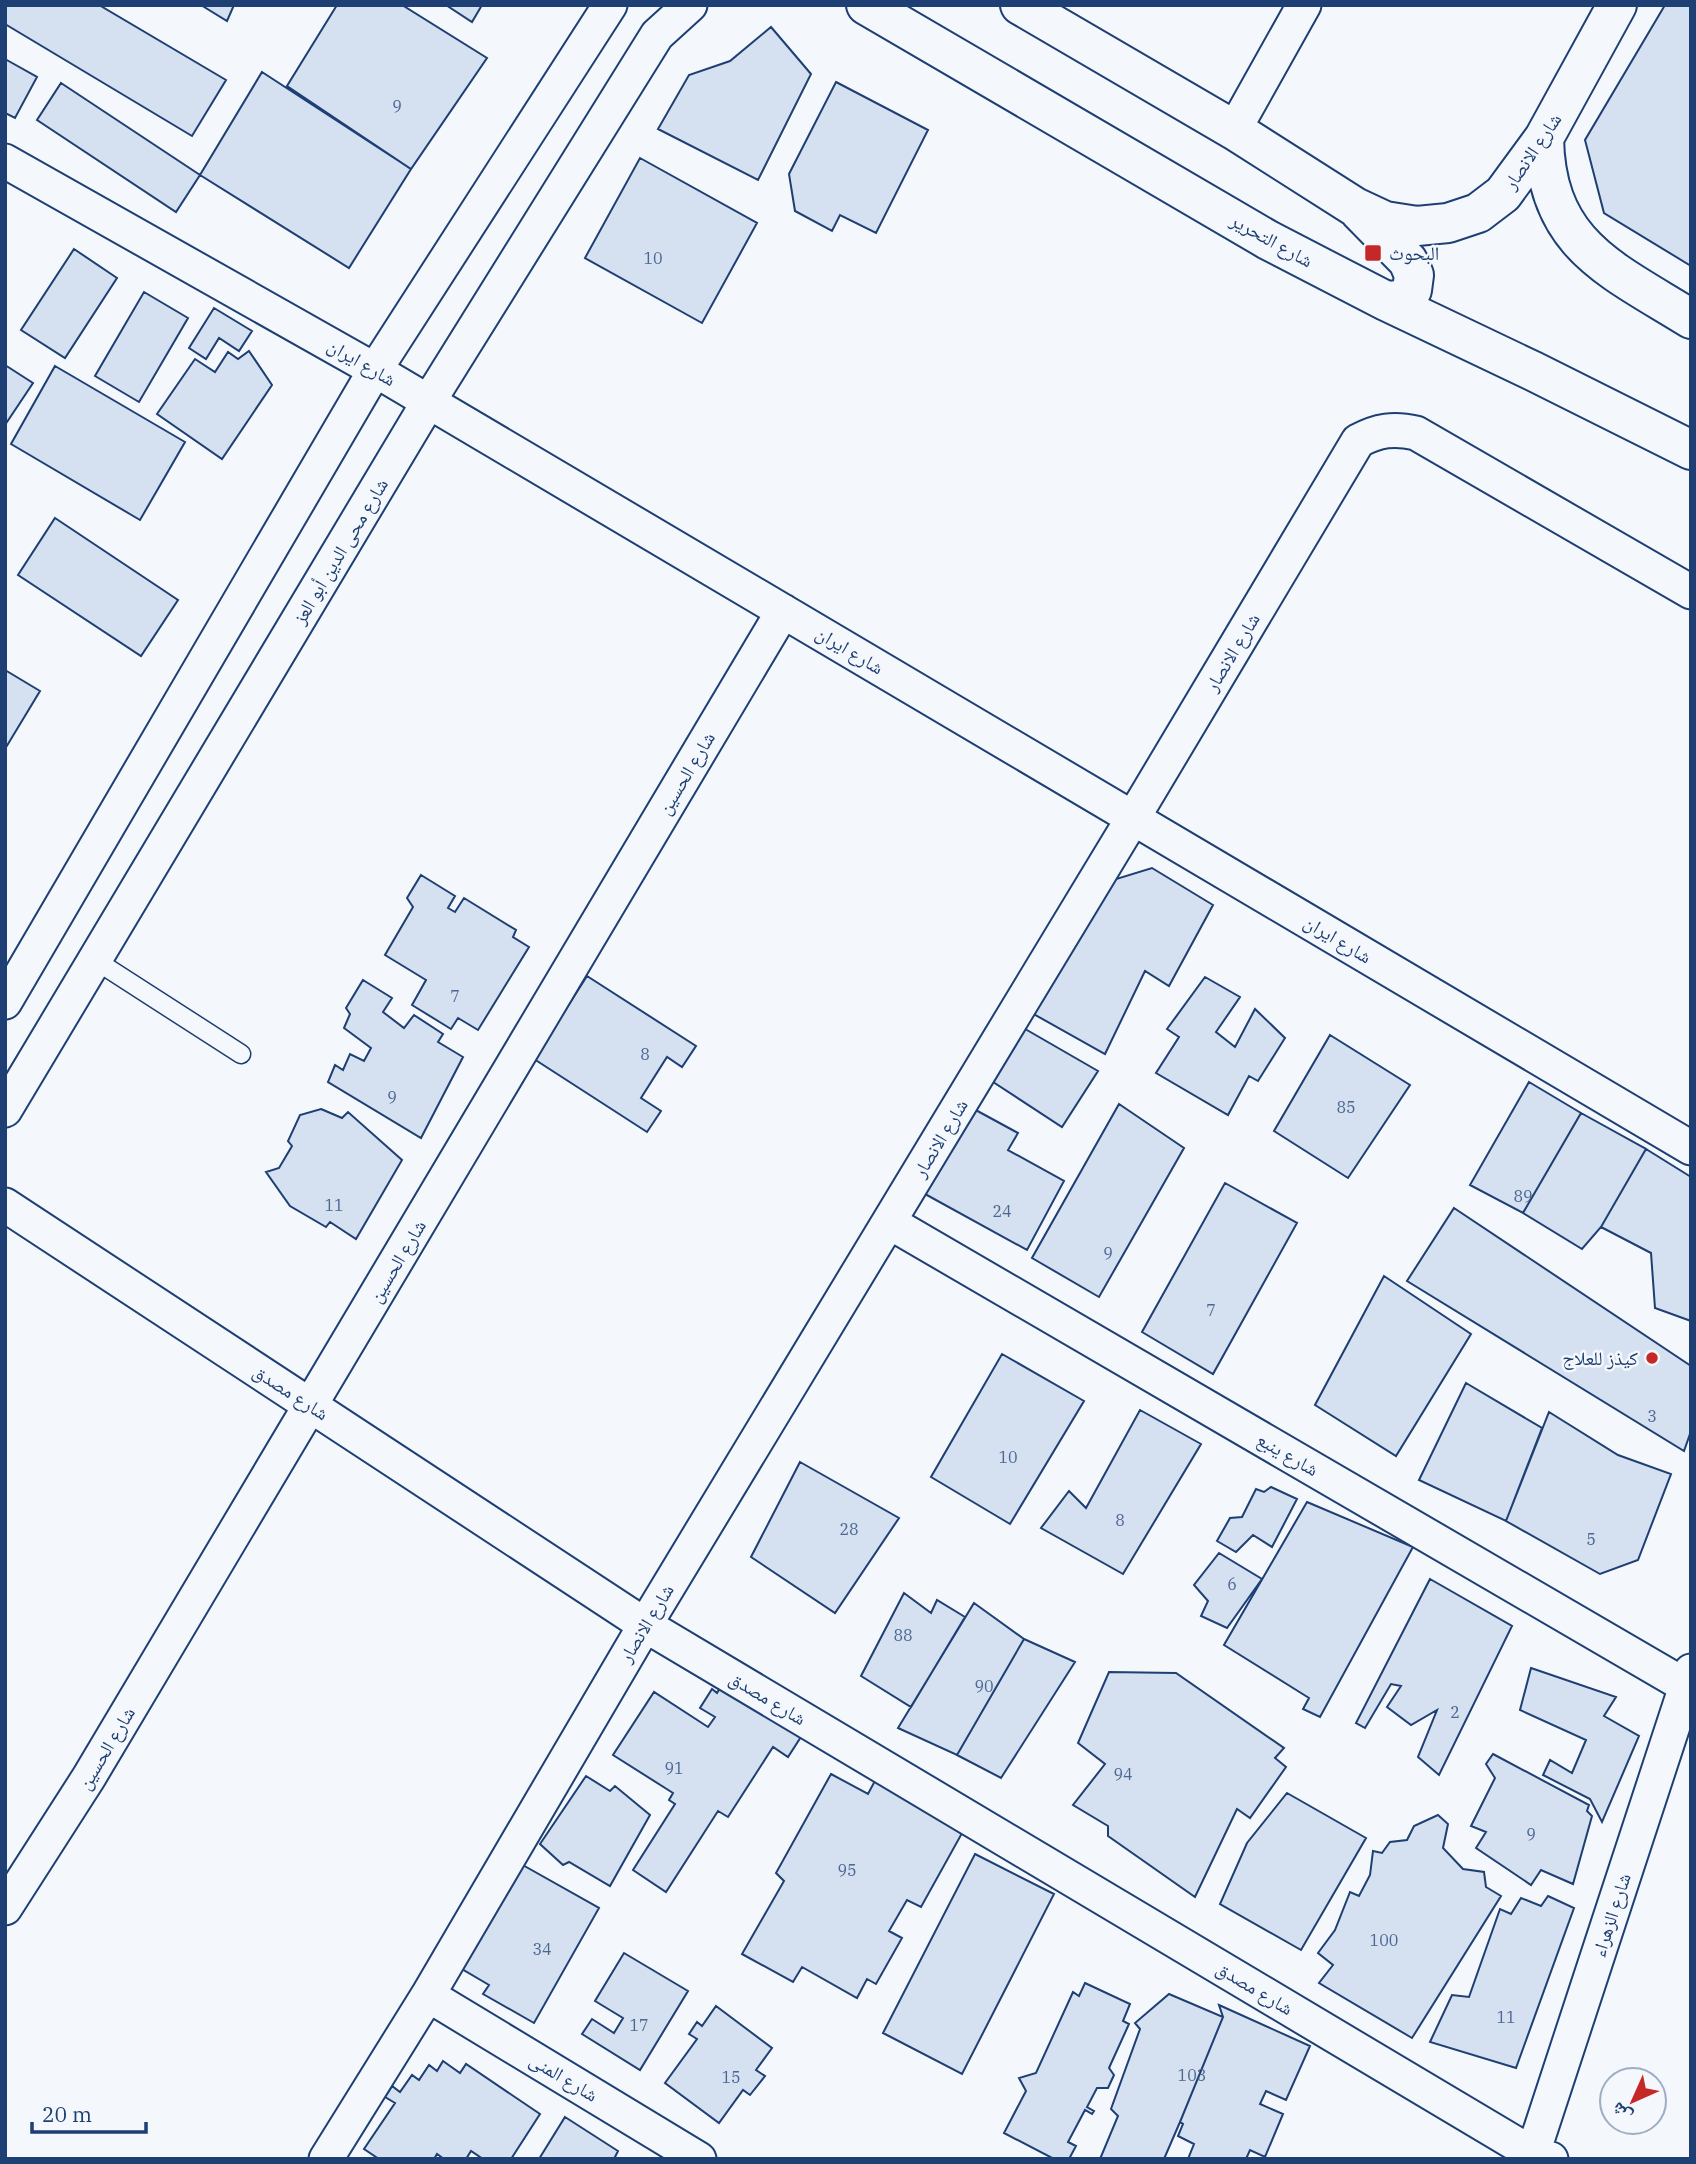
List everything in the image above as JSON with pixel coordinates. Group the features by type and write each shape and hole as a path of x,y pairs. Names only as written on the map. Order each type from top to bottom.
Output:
{"main road":[{"name":"شارع التحرير","path":"866,5 1268,240 1386,302 1691,450"},
{"path":"1020,5 1234,130 1355,207 1380,236 1408,261 1414,275 1412,290 1401,300 1386,302"},
{"name":"شارع الانصار","path":"1355,207 1385,221 1416,226 1448,223 1478,213 1503,194 1544,138 1617,5"},
{"path":"1544,138 1544,163 1549,186 1557,209 1570,231 1585,249 1604,265 1691,319"}],"street":[{"path":"5,1002 375,370 610,5"},
{"name":"شارع محى الدين أبو العز","path":"5,1110 429,401 657,35 690,5"},
{"path":"1234,130 1304,5"},
{"name":"شارع ايران","path":"5,160 429,401 1691,1148"},
{"name":"شارع الانصار","path":"326,2159 428,1995 645,1625 1358,441 1371,433 1394,429 1416,433 1691,592"},
{"name":"شارع الحسين","path":"5,1908 89,1777 783,611"},
{"name":"شارع مصدق","path":"5,1205 645,1625 1538,2157"},
{"name":"شارع ينبع","path":"890,1222 1688,1678"},
{"name":"شارع الزهراء","path":"1538,2157 1688,1678"},
{"name":"شارع المنى","path":"428,1995 699,2159"}],"lane":[{"path":"95,960 241,1054"}],"building":[{"path":"5,5 99,5 226,80 192,136 5,24"},
{"path":"201,5 234,5 227,21"},
{"path":"337,5 402,5 487,58 411,169 287,86"},
{"path":"446,5 482,5 472,22"},
{"path":"1665,5 1691,5 1691,266 1604,213 1585,140"},
{"path":"771,27 811,74 758,180 658,129 689,75 730,61"},
{"path":"5,59 37,77 15,118 5,113"},
{"path":"262,72 411,169 349,268 200,175"},
{"path":"836,82 928,130 876,233 840,215 832,231 795,211 789,174"},
{"path":"61,83 200,175 176,212 37,120"},
{"path":"640,158 757,223 702,323 585,258"},
{"path":"74,249 117,278 65,358 21,330"},
{"path":"144,292 188,318 139,402 95,376"},
{"path":"214,308 252,331 239,351 219,338 206,359 189,348"},
{"path":"249,351 272,385 222,459 157,414 195,359 215,372 228,352 238,359"},
{"path":"5,365 33,383 5,425"},
{"path":"55,366 185,442 140,520 11,444"},
{"path":"55,518 178,600 141,656 18,575"},
{"path":"5,670 40,691 5,749"},
{"path":"1152,868 1213,905 1169,986 1145,971 1105,1054 1030,1012 1103,883"},
{"path":"421,875 455,896 448,908 455,912 464,898 516,930 513,937 529,947 478,1030 458,1018 451,1029 412,1005 426,980 385,955 413,907 407,898"},
{"path":"587,976 696,1046 682,1067 667,1057 641,1098 661,1111 647,1132 534,1059"},
{"path":"1205,977 1240,997 1216,1032 1235,1047 1255,1009 1285,1038 1258,1081 1249,1076 1228,1115 1156,1073 1179,1037 1167,1029"},
{"path":"363,980 392,998 383,1012 404,1028 414,1015 443,1034 438,1042 463,1057 421,1138 328,1082 335,1065 343,1070 350,1054 364,1061 371,1048 344,1028 350,1014 346,1008"},
{"path":"1020,1026 1098,1071 1062,1127 990,1080"},
{"path":"1330,1035 1410,1085 1348,1178 1274,1131"},
{"path":"1529,1082 1581,1113 1523,1213 1470,1185"},
{"path":"1119,1104 1184,1148 1099,1297 1032,1258"},
{"path":"972,1108 1018,1133 1008,1150 1064,1181 1027,1250 925,1194"},
{"path":"321,1109 342,1118 348,1112 402,1160 356,1239 330,1222 326,1227 290,1206 266,1172 279,1168 292,1146 288,1141 300,1115"},
{"path":"1581,1113 1646,1149 1601,1227 1582,1249 1523,1213"},
{"path":"1646,1149 1691,1177 1691,1321 1655,1308 1651,1253 1601,1227"},
{"path":"1225,1183 1297,1223 1213,1374 1142,1332"},
{"path":"1454,1208 1691,1366 1691,1431 1684,1451 1407,1281"},
{"path":"1384,1276 1471,1334 1396,1456 1315,1405"},
{"path":"1002,1354 1084,1401 1010,1524 931,1477"},
{"path":"1466,1383 1542,1428 1506,1521 1419,1480"},
{"path":"1140,1410 1201,1444 1123,1574 1041,1528 1069,1491 1086,1508"},
{"path":"1549,1412 1618,1455 1671,1474 1638,1560 1600,1574 1506,1521"},
{"path":"800,1462 899,1518 835,1613 751,1557"},
{"path":"1271,1487 1297,1499 1272,1547 1253,1535 1236,1552 1217,1541 1230,1518 1242,1517 1256,1489 1264,1492"},
{"path":"1307,1502 1413,1547 1320,1717 1303,1709 1309,1698 1224,1645"},
{"path":"1219,1553 1262,1579 1227,1628 1201,1616 1208,1601 1194,1585"},
{"path":"1430,1579 1512,1626 1439,1775 1418,1757 1437,1710 1411,1725 1387,1707 1401,1686 1391,1684 1365,1728 1356,1723"},
{"path":"904,1593 931,1613 937,1600 965,1617 911,1707 861,1676"},
{"path":"974,1603 1024,1639 957,1755 898,1728"},
{"path":"1024,1639 1075,1662 1001,1778 957,1755"},
{"path":"1531,1668 1616,1697 1604,1716 1639,1736 1602,1822 1590,1799 1543,1775 1550,1760 1572,1773 1586,1740 1520,1710"},
{"path":"1109,1672 1176,1673 1284,1748 1275,1758 1286,1767 1250,1818 1237,1809 1195,1897 1108,1836 1108,1826 1073,1805 1105,1764 1078,1743"},
{"path":"726,1678 806,1729 788,1757 773,1747 728,1817 718,1811 666,1892 633,1870 675,1804 669,1800 673,1793 613,1755 654,1692 708,1727 715,1717 700,1708 712,1689 717,1693"},
{"path":"1493,1754 1589,1805 1587,1811 1592,1816 1573,1884 1541,1870 1531,1885 1476,1848 1486,1832 1471,1826 1495,1778 1486,1764"},
{"path":"831,1774 868,1794 877,1777 966,1826 921,1907 907,1900 889,1931 902,1938 876,1984 867,1979 857,1998 802,1967 793,1982 742,1954 784,1881 776,1873"},
{"path":"586,1776 610,1791 615,1786 650,1815 610,1886 569,1862 563,1865 540,1844"},
{"path":"1287,1793 1366,1838 1301,1950 1220,1904 1247,1843"},
{"path":"1438,1815 1448,1824 1443,1848 1463,1869 1484,1872 1486,1887 1501,1896 1412,2038 1319,1983 1333,1965 1318,1953 1335,1930 1350,1892 1359,1896 1370,1875 1373,1851 1382,1853 1390,1842 1407,1840 1414,1826"},
{"path":"975,1854 1054,1894 962,2074 883,2033"},
{"path":"512,1859 599,1908 534,2023 483,1994 489,1985 462,1969"},
{"path":"1548,1896 1574,1908 1516,2068 1430,2042 1452,1995 1469,1997 1500,1909 1511,1914 1521,1898 1541,1906"},
{"path":"624,1953 688,1991 640,2070 582,2034 592,2019 614,2033 623,2018 595,2001"},
{"path":"1085,1983 1130,2004 1123,2021 1129,2024 1109,2068 1114,2075 1108,2088 1097,2088 1087,2107 1094,2111 1092,2114 1085,2110 1068,2142 1076,2146 1069,2159 1054,2159 1004,2133 1026,2091 1019,2078 1036,2073 1073,1992 1079,1996"},
{"path":"1169,1994 1223,2017 1180,2122 1164,2159 1100,2159 1118,2116 1111,2109 1140,2029 1135,2023"},
{"path":"1219,2005 1310,2046 1286,2100 1266,2091 1260,2104 1283,2114 1265,2157 1250,2150 1246,2159 1188,2159 1194,2144 1178,2136 1183,2124 1180,2122 1223,2017"},
{"path":"716,2006 772,2048 756,2070 765,2076 750,2095 743,2090 719,2123 665,2083 697,2039 689,2034 697,2022 702,2026"},
{"path":"443,2061 460,2073 466,2064 540,2114 511,2159 483,2159 471,2151 466,2159 444,2159 437,2154 434,2159 379,2159 364,2149 395,2103 385,2097 392,2086 400,2092 412,2075 419,2080 429,2065 437,2071"},
{"path":"565,2117 618,2151 614,2159 539,2159"}],"place":[{"name":"البحوث","path":"1373,253"},
{"name":"كيذز للعلاج","path":"1652,1358"}]}
